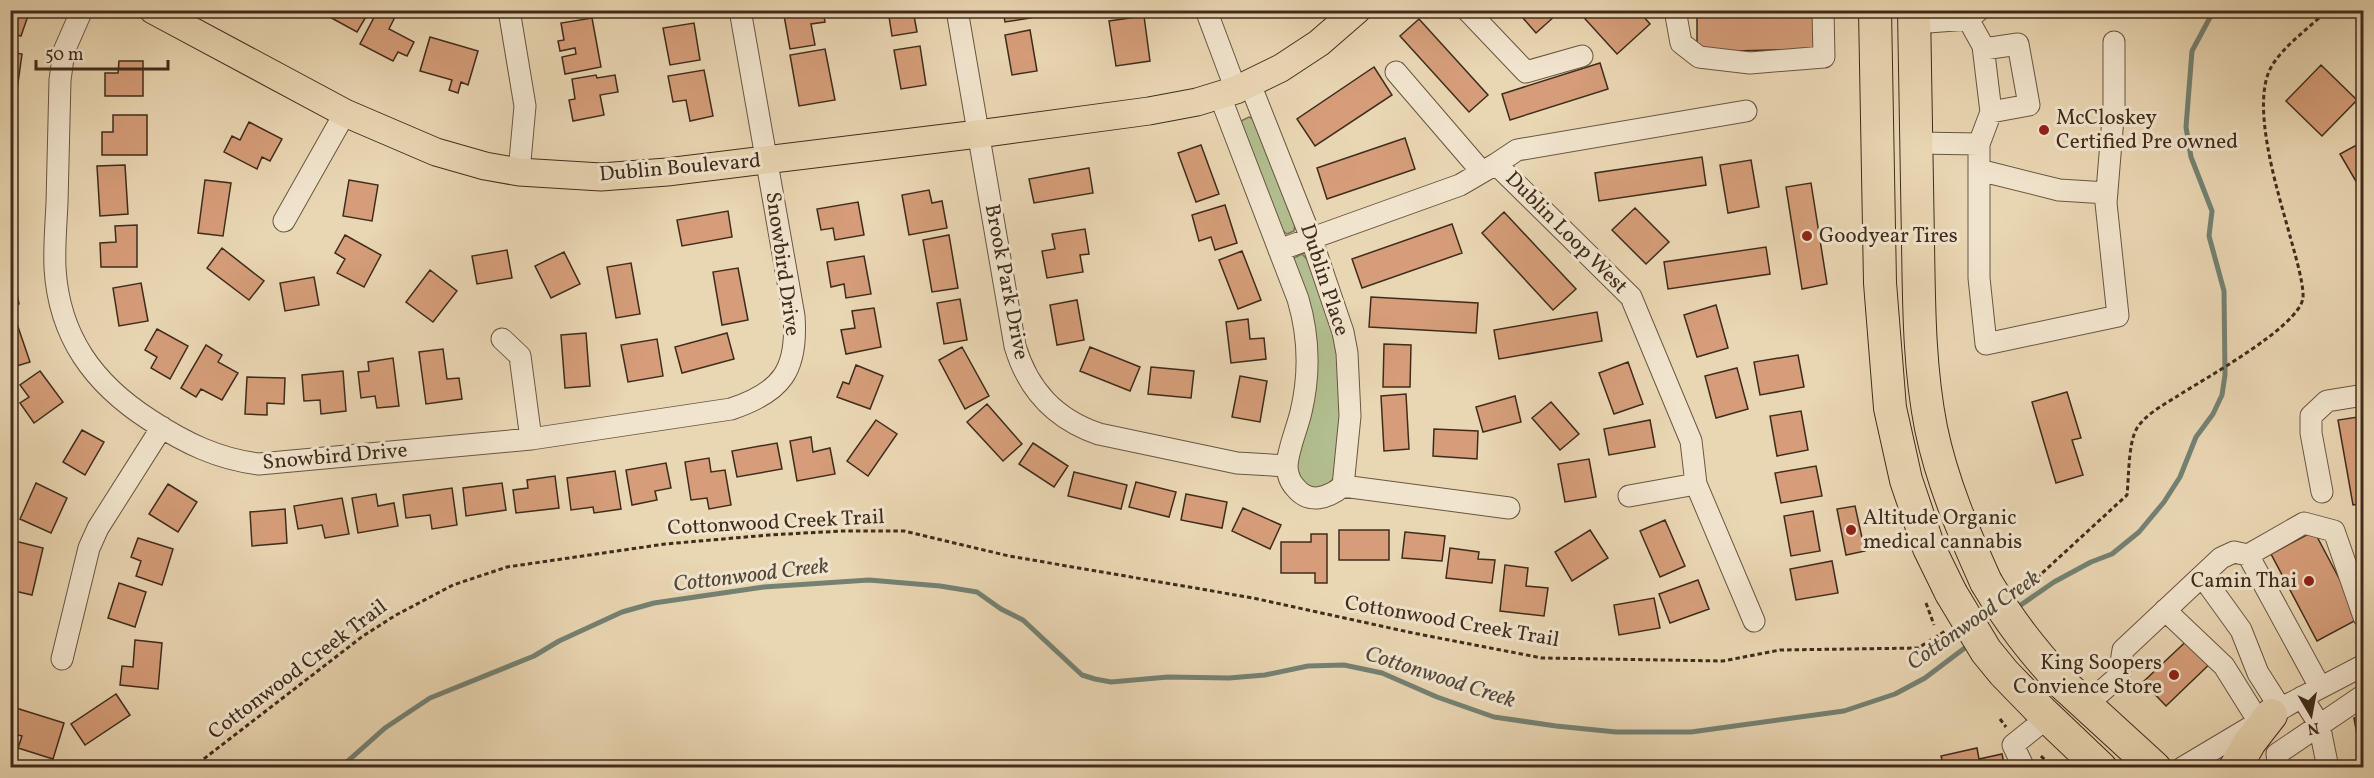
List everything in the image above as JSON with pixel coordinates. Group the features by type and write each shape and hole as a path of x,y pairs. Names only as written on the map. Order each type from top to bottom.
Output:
{"highway":[{"path":"1875,10 1880,283 1890,408 1906,480 1929,548 1939,598 2004,673 2101,768"},
{"path":"1914,17 1920,332 1925,388 1932,430 1948,488 1986,582 2027,645 2062,683 2156,768"},
{"path":"2235,768 2270,715"}],"main road":[{"name":"Dublin Boulevard","path":"153,10 345,113 436,153 519,172 576,176 625,176 1149,111 1236,90 1300,56 1332,33 1357,10"}],"street":[{"name":"Snowbird Drive","path":"82,10 68,38 61,65 55,256 59,294 70,331 90,368 124,403 212,454 234,461 259,464 531,439 732,409 753,402 790,378 795,336 794,316 740,10"},
{"path":"509,10 525,106 519,172"},
{"name":"Brook Park Drive","path":"957,10 1015,346 1020,364 1035,392 1064,418 1080,428 1099,434 1236,463 1287,466"},
{"path":"1206,10 1236,90"},
{"path":"1467,10 1526,72 1582,56"},
{"path":"1675,10 1681,43 1699,57 1750,63 1824,57 1823,10"},
{"path":"1914,17 1974,15 1984,49 1991,112 1979,144 1979,278 1986,344 2118,316 2106,203 2114,106 2114,42"},
{"path":"1984,49 2018,44 2030,105 1991,112"},
{"path":"1396,72 1489,168 1517,150 1746,111"},
{"name":"Dublin Place","path":"1236,90 1311,238 1337,311 1347,353 1350,416 1343,486"},
{"name":"Dublin Place","path":"1236,90 1280,250 1302,315 1308,358 1303,401 1287,466"},
{"path":"284,222 345,113"},
{"path":"1917,143 1979,144"},
{"name":"Dublin Loop West","path":"1280,250 1460,185 1489,168 1631,297 1691,441 1696,484 1754,621"},
{"path":"1979,170 2060,190 2107,193"},
{"path":"502,339 520,356 531,439"},
{"path":"2322,492 2311,433 2311,416 2327,401 2364,394"},
{"path":"62,659 89,548 98,528 162,427"},
{"path":"1287,466 1292,484 1298,492 1310,498 1328,496 1343,486 1509,508"},
{"path":"1629,496 1696,484"},
{"path":"2086,705 2119,676 2123,650 2221,558 2234,552 2248,555 2304,523 2334,531 2364,617"},
{"path":"2248,555 2311,692 2328,768"},
{"path":"2202,576 2241,630 2258,673 2270,715"},
{"path":"2165,610 2224,666 2270,715"},
{"path":"2182,768 2311,692 2361,671"},
{"path":"2279,768 2277,754 2364,695"},
{"path":"2024,768 2013,745 2044,713"}],"path":[{"path":"2016,589 2040,575 2127,495 2131,450 2137,428 2157,409 2275,333 2294,316 2303,299 2299,272 2266,142 2264,116 2267,75 2274,62 2328,10"},
{"name":"Cottonwood Creek Trail","path":"192,768 363,636 396,615 453,585 507,567 665,544 769,535 842,531 904,531 1009,556 1253,598 1542,658 1723,661 1780,650 1918,648 1947,631"},
{"path":"1934,625 1939,598"}],"green space":[{"path":"1249,117 1253,119 1295,223 1294,231 1287,234 1281,229 1241,125 1241,121"},
{"path":"1302,254 1309,261 1328,310 1337,350 1342,411 1334,478 1324,488 1312,489 1300,479 1296,465 1312,408 1294,263 1294,258"}],"building":[{"path":"10,10 30,10 21,36 10,33"},
{"path":"317,10 370,10 357,32"},
{"path":"378,10 395,17 389,29 414,42 407,56 398,52 393,61 360,44"},
{"path":"555,10 589,10 589,11 556,16"},
{"path":"783,10 823,10 825,22 811,24 815,45 790,49"},
{"path":"888,10 913,10 917,32 892,36"},
{"path":"1003,10 1029,10 1031,18 1005,22"},
{"path":"1516,10 1552,10 1556,15 1536,33"},
{"path":"1577,10 1638,10 1650,24 1617,54"},
{"path":"1813,10 1814,49 1697,52 1697,11"},
{"path":"1144,16 1150,61 1116,66 1109,21"},
{"path":"592,18 601,67 565,74 562,57 576,54 575,48 560,51 558,41 564,40 561,23"},
{"path":"1419,19 1488,95 1469,112 1400,36"},
{"path":"694,23 700,60 670,65 663,28"},
{"path":"1030,30 1037,71 1012,75 1005,35"},
{"path":"430,37 478,51 468,85 461,82 458,93 449,90 452,80 420,71"},
{"path":"920,46 926,85 901,89 894,50"},
{"path":"825,49 835,100 799,106 790,55"},
{"path":"10,52 22,54 17,90 10,89"},
{"path":"119,61 143,61 143,96 105,96 105,73 118,73"},
{"path":"1600,63 1608,89 1510,120 1502,94"},
{"path":"2321,65 2357,100 2322,136 2286,101"},
{"path":"1374,67 1392,95 1315,146 1297,119"},
{"path":"704,70 713,116 690,121 686,100 673,102 668,76"},
{"path":"596,75 597,78 615,75 618,92 600,95 604,115 573,121 569,100 575,99 572,79"},
{"path":"10,107 16,107 15,145 10,145"},
{"path":"113,115 147,115 147,155 102,155 102,132 113,132"},
{"path":"249,122 282,139 270,161 262,157 257,169 224,152 232,136 240,140"},
{"path":"1405,138 1415,169 1327,199 1317,168"},
{"path":"2364,141 2364,195 2340,154"},
{"path":"1201,145 1219,194 1196,202 1178,153"},
{"path":"1702,157 1706,185 1599,201 1595,173"},
{"path":"1751,160 1759,207 1728,213 1720,165"},
{"path":"125,165 128,214 100,216 97,166"},
{"path":"1089,168 1093,193 1034,203 1029,179"},
{"path":"205,180 231,183 223,236 198,233"},
{"path":"349,180 378,185 372,221 343,216"},
{"name":"Goodyear Tires","path":"1811,183 1827,284 1802,289 1786,187"},
{"path":"929,190 932,203 942,201 947,228 909,235 902,195"},
{"path":"858,202 864,235 835,240 833,228 821,230 817,209"},
{"path":"1225,205 1237,243 1215,250 1211,237 1199,241 1192,215"},
{"path":"1635,208 1669,242 1646,264 1612,230"},
{"path":"728,211 732,237 682,246 677,220"},
{"path":"1504,212 1576,289 1553,310 1482,233"},
{"path":"1452,224 1462,253 1362,288 1352,259"},
{"path":"137,225 137,267 101,267 100,243 116,242 115,226"},
{"path":"1085,229 1089,254 1080,255 1083,272 1047,278 1042,251 1055,249 1052,234"},
{"path":"345,235 381,255 364,287 337,273 345,259 335,253"},
{"path":"949,235 958,288 932,292 923,240"},
{"path":"1766,247 1770,274 1668,289 1664,262"},
{"path":"222,248 264,281 249,300 207,268"},
{"path":"507,250 512,278 477,284 472,256"},
{"path":"1242,251 1261,300 1238,309 1219,260"},
{"path":"564,252 580,284 551,298 535,266"},
{"path":"864,256 871,294 846,298 844,284 831,287 827,262"},
{"path":"631,263 640,314 616,318 607,267"},
{"path":"10,268 12,268 19,304 10,306"},
{"path":"738,268 748,320 722,325 713,272"},
{"path":"430,270 457,291 433,322 406,302"},
{"path":"314,277 319,305 285,311 280,283"},
{"path":"141,283 148,321 119,326 113,288"},
{"path":"1371,297 1478,303 1476,333 1369,327"},
{"path":"960,299 967,340 944,344 937,303"},
{"path":"1077,300 1084,340 1057,345 1050,305"},
{"path":"1716,305 1728,348 1697,357 1684,315"},
{"path":"874,308 881,347 846,354 841,330 855,328 852,311"},
{"path":"1597,312 1602,341 1499,359 1494,330"},
{"path":"15,318 30,362 10,368 10,319"},
{"path":"1248,319 1250,339 1264,338 1266,359 1231,363 1226,322"},
{"path":"157,329 188,346 170,379 151,368 157,357 145,350"},
{"path":"586,333 590,386 565,388 561,335"},
{"path":"727,333 734,359 682,373 675,347"},
{"path":"657,339 663,376 628,382 621,345"},
{"path":"1384,344 1411,345 1410,387 1383,387"},
{"path":"206,345 222,355 218,362 238,373 222,400 201,389 196,397 181,388"},
{"path":"962,347 989,396 965,409 939,360"},
{"path":"1090,347 1140,367 1130,391 1080,371"},
{"path":"443,349 447,379 459,378 462,399 426,404 419,352"},
{"path":"1798,355 1804,387 1760,395 1754,362"},
{"path":"393,358 399,406 377,408 375,396 361,398 358,372 369,371 368,362"},
{"path":"1628,362 1643,404 1614,414 1599,373"},
{"path":"856,365 883,376 870,409 837,397 843,382 849,384"},
{"path":"1151,367 1194,371 1191,398 1148,394"},
{"path":"1737,368 1748,409 1716,418 1705,376"},
{"path":"40,371 63,402 34,423 20,403 29,397 20,385"},
{"path":"343,371 346,411 321,414 320,400 304,401 302,375"},
{"path":"1240,376 1267,381 1260,422 1232,417"},
{"path":"247,377 285,378 284,404 267,403 267,415 245,414"},
{"path":"2067,392 2081,438 2072,440 2083,475 2056,483 2032,402"},
{"path":"1406,394 1409,449 1384,451 1381,396"},
{"path":"1515,396 1521,422 1483,432 1476,407"},
{"path":"1551,402 1579,434 1560,450 1532,418"},
{"path":"987,404 1022,444 1003,461 967,422"},
{"path":"1801,411 1808,450 1777,456 1770,416"},
{"path":"2364,416 2364,503 2353,505 2338,420"},
{"path":"876,420 897,434 868,476 847,461"},
{"path":"1650,420 1655,447 1609,455 1604,429"},
{"path":"1434,429 1478,431 1477,459 1433,456"},
{"path":"82,430 104,442 85,475 63,462"},
{"path":"811,437 813,452 830,448 835,474 797,481 790,441"},
{"path":"777,443 782,469 737,477 732,451"},
{"path":"1033,443 1068,466 1054,487 1019,464"},
{"path":"709,458 711,472 725,470 731,505 709,509 707,498 691,500 685,462"},
{"path":"1589,459 1596,497 1565,502 1558,464"},
{"path":"666,463 671,488 655,491 657,500 632,505 626,470"},
{"path":"1816,466 1822,496 1781,503 1775,473"},
{"path":"615,471 621,509 594,513 593,507 571,510 567,478"},
{"path":"1074,472 1127,485 1121,509 1068,496"},
{"path":"555,476 559,508 516,513 513,490 528,488 527,480"},
{"path":"1136,482 1176,492 1169,517 1129,507"},
{"path":"36,483 67,498 51,533 20,519"},
{"path":"502,483 506,510 466,516 463,488"},
{"path":"168,484 197,502 178,532 149,514"},
{"path":"452,488 457,525 432,529 430,515 406,518 403,495"},
{"path":"376,494 378,506 394,503 398,526 358,533 352,498"},
{"path":"1186,494 1227,502 1222,528 1181,520"},
{"path":"342,498 349,534 325,538 322,525 298,529 294,506"},
{"name":"Altitude Organic medical cannabis","path":"1855,506 1865,551 1846,555 1837,509"},
{"path":"1243,508 1281,525 1270,549 1232,531"},
{"path":"285,509 287,543 252,546 250,512"},
{"path":"1813,511 1820,551 1791,556 1784,516"},
{"path":"1665,520 1685,566 1660,577 1640,531"},
{"path":"1339,530 1389,530 1389,560 1339,560"},
{"path":"1590,530 1608,558 1572,581 1555,552"},
{"path":"2314,531 2360,618 2317,641 2271,554"},
{"path":"1405,532 1445,536 1442,561 1402,558"},
{"path":"1311,534 1327,534 1327,583 1315,583 1315,573 1281,573 1281,542 1311,542"},
{"path":"138,538 173,549 162,585 136,576 141,561 131,557"},
{"path":"11,540 43,548 32,595 10,590"},
{"path":"1450,548 1479,552 1478,559 1495,560 1492,583 1446,578"},
{"path":"1832,561 1838,593 1796,600 1790,569"},
{"path":"1505,565 1528,568 1526,586 1548,588 1544,616 1500,611"},
{"path":"1698,580 1709,609 1670,623 1659,594"},
{"path":"119,583 146,592 135,627 108,618"},
{"path":"1654,598 1660,628 1619,635 1614,605"},
{"path":"2196,632 2218,656 2166,706 2143,682"},
{"path":"135,640 162,643 158,689 120,685 122,666 133,667"},
{"path":"116,694 130,715 85,745 71,724"},
{"path":"16,708 64,723 53,759 18,748 22,736 10,733"},
{"path":"2364,716 2364,756 2361,756 2354,718"},
{"path":"1977,748 1979,759 2002,754 2005,768 1944,768 1941,756"}],"waterway":[{"name":"Cottonwood Creek","path":"2015,609 2054,582 2091,562 2112,554 2139,532 2164,502 2180,477 2196,437 2213,414 2222,395 2225,375 2224,291 2209,236 2212,211 2191,157 2186,127 2192,51 2214,10"},
{"name":"Cottonwood Creek","path":"340,768 385,728 430,698 534,656 559,641 622,612 654,603 764,587 869,580 940,586 977,592 1001,609 1023,620 1082,675 1111,682 1168,677 1229,678 1265,675 1308,666 1344,665 1382,673 1437,697 1494,717 1616,732 1691,732 1844,711 1895,694 1925,678 1970,644"}],"place":[{"name":"McCloskey Certified Pre owned","path":"2044,130"},
{"name":"Goodyear Tires","path":"1807,236"},
{"name":"Altitude Organic medical cannabis","path":"1851,530"},
{"name":"Camin Thai","path":"2309,581"},
{"name":"King Soopers Convience Store","path":"2174,675"}]}
